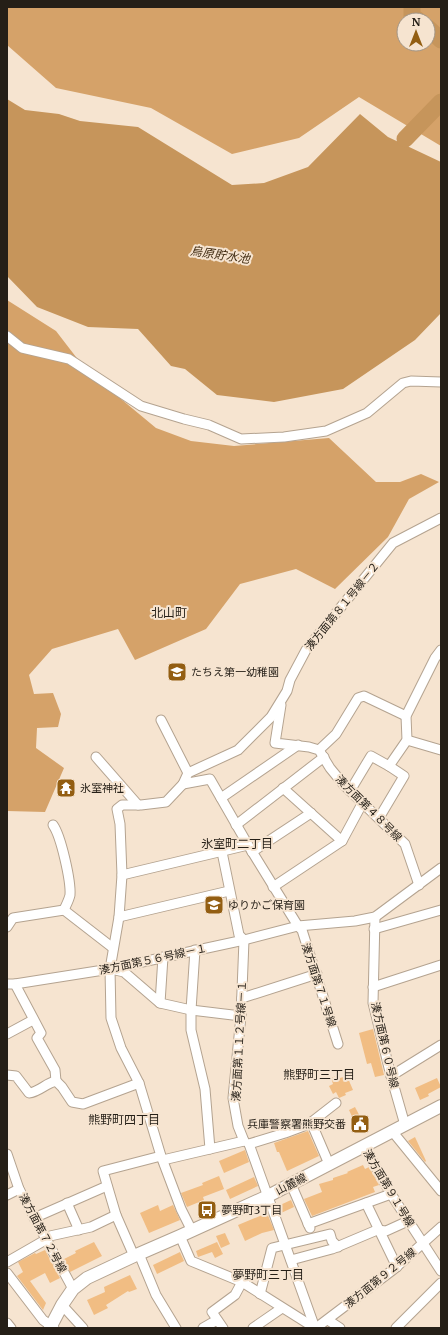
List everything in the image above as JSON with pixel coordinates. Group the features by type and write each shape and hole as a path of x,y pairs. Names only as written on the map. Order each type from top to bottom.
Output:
{"main road":[{"name":"山麓線","path":"52,1327 62,1305 73,1289 87,1278 268,1196 441,1106"}],"street":[{"path":"7,336 22,348 69,359 141,406 209,425 241,439 284,437 326,431 367,413 403,383 411,381 441,382"},
{"name":"湊方面第８１号線－２","path":"188,773 238,750 271,717 287,691 290,680 306,650 393,543 441,518"},
{"path":"389,766 407,740 406,716 434,658 441,650"},
{"path":"236,825 283,788 322,754 358,698 364,696 406,716"},
{"path":"282,699 275,743 298,745 322,754"},
{"path":"160,720 188,773 182,784 166,802 122,805 117,809 120,824 122,875 119,917 110,969 111,1018 121,1048 139,1083 162,1158 181,1209 192,1231"},
{"path":"407,740 441,750"},
{"path":"221,798 298,745"},
{"name":"湊方面第４８号線","path":"322,754 330,768 350,791 405,844 419,885"},
{"path":"350,791 371,756 404,776 379,818"},
{"path":"96,757 138,805"},
{"name":"湊方面第７１号線","path":"182,784 210,779 273,887 302,930 338,1044"},
{"path":"283,788 342,841"},
{"path":"273,887 342,841 363,802"},
{"path":"122,875 222,852 250,848 311,813"},
{"path":"53,825 58,832 67,866 70,895 64,910"},
{"path":"222,852 239,935 244,940"},
{"path":"375,917 441,868"},
{"path":"119,917 229,891"},
{"path":"7,927 13,918 64,910 113,948"},
{"path":"374,930 441,910"},
{"name":"湊方面第５６号線－１","path":"9,984 110,969 244,940 298,926 355,921 375,917"},
{"name":"湊方面第６０号線","path":"375,917 373,1004 405,1125"},
{"name":"湊方面第１１２号線－１","path":"244,940 241,1016 233,1098 238,1126 247,1143 268,1196 315,1328"},
{"path":"194,950 190,1010 191,1030 205,1089 210,1149"},
{"path":"160,1003 163,957"},
{"path":"373,986 441,965"},
{"path":"110,969 124,972 160,1003 190,1010 241,1016"},
{"path":"242,998 316,974"},
{"path":"9,984 40,1033 37,1038 55,1070 56,1081 72,1102 83,1104 139,1083"},
{"path":"7,1034 33,1020"},
{"path":"391,1076 441,1045"},
{"path":"7,1075 16,1076 29,1093 33,1093 50,1082 56,1081"},
{"path":"176,1328 156,1295 116,1214 103,1171 162,1158 247,1143 285,1133 311,1122 336,1103"},
{"path":"311,1122 329,1164"},
{"path":"392,1131 441,1190"},
{"name":"湊方面第９１号線","path":"364,1146 391,1194 441,1271"},
{"name":"湊方面第７２号線","path":"7,1154 19,1189 73,1289"},
{"path":"290,1184 314,1237"},
{"path":"34,1218 107,1186"},
{"path":"7,1196 19,1189"},
{"path":"308,1224 391,1194"},
{"path":"67,1203 79,1230"},
{"path":"366,1203 397,1267"},
{"path":"7,1262 50,1236 91,1227 116,1214"},
{"path":"291,1260 338,1246 377,1230 386,1232 408,1221"},
{"name":"湊方面第９２号線","path":"315,1328 328,1320 397,1267 441,1226"},
{"path":"260,1294 272,1248 330,1234 332,1241 338,1246"},
{"path":"180,1236 191,1261 242,1282 315,1328"},
{"path":"7,1274 43,1320 52,1327"},
{"path":"223,1328 212,1312 235,1295 242,1282"},
{"path":"396,1328 441,1283"},
{"path":"62,1305 83,1328"},
{"path":"253,1328 282,1308"},
{"path":"203,1328 217,1320"},
{"path":"328,1320 340,1328"},
{"path":"7,1323 11,1328"}],"shaded area":[{"path":"7,7 441,7 441,146 359,97 299,138 232,154 151,108 56,88 7,45"},
{"path":"7,300 56,331 86,370 156,428 191,441 234,446 329,438 376,482 400,482 421,474 439,482 409,499 388,537 335,589 296,569 240,584 206,629 135,660 118,629 52,649 29,675 34,694 53,693 61,714 58,727 37,728 36,748 64,768 45,812 7,811"},
{"path":"7,811 8,841 7,841"}],"water":[{"path":"7,99 25,110 59,114 80,121 138,127 232,185 264,183 308,167 360,114 388,137 441,162 441,313 415,340 343,389 274,402 217,395 185,369 171,366 138,329 88,327 37,307 7,276"}],"building":[{"path":"373,1029 384,1075 375,1077 371,1063 367,1064 359,1033"},
{"path":"339,1075 340,1078 347,1076 353,1090 345,1093 346,1095 339,1098 336,1092 333,1094 329,1086 333,1084 331,1078"},
{"path":"437,1078 441,1087 428,1094 429,1096 420,1100 415,1088"},
{"path":"355,1107 366,1128 359,1132 349,1110"},
{"path":"308,1131 319,1156 287,1171 274,1143"},
{"path":"415,1137 426,1161 425,1162 408,1141"},
{"path":"245,1150 249,1162 224,1173 219,1161"},
{"path":"363,1165 365,1169 369,1167 379,1185 373,1187 375,1192 312,1216 304,1199 322,1192 319,1184 333,1180 333,1178 348,1173 347,1172"},
{"path":"219,1176 224,1189 203,1197 204,1200 187,1207 181,1193 203,1185 202,1183"},
{"path":"254,1177 258,1186 230,1199 226,1190"},
{"path":"291,1200 294,1207 281,1213 278,1206"},
{"path":"158,1205 160,1211 173,1205 180,1220 149,1233 140,1213"},
{"path":"267,1213 274,1230 262,1233 245,1241 238,1225"},
{"path":"225,1233 230,1244 221,1248 216,1236"},
{"path":"94,1242 102,1256 70,1272 64,1259 76,1253 75,1251"},
{"path":"217,1242 223,1254 215,1258 212,1252 198,1257 196,1251"},
{"path":"45,1250 60,1278 50,1283 45,1273 30,1281 46,1303 43,1310 17,1276 23,1272 18,1262 35,1253 36,1254"},
{"path":"180,1252 184,1261 157,1274 153,1265"},
{"path":"130,1275 137,1289 128,1291 106,1305 108,1308 94,1315 87,1300 105,1292 104,1287"}],"waterway":[{"name":"烏原貯水池","path":"412,7 412,12"},
{"name":"烏原貯水池","path":"436,35 441,40"},
{"name":"烏原貯水池","path":"405,139 441,102"}],"place":[{"name":"たちえ第一幼稚園","path":"177,672"},
{"name":"氷室神社","path":"66,788"},
{"name":"ゆりかご保育園","path":"214,905"},
{"name":"兵庫警察署熊野交番","path":"360,1124"},
{"name":"夢野町3丁目","path":"207,1210"}],"district":[{"name":"北山町","path":"169,613"},
{"name":"氷室町二丁目","path":"237,844"},
{"name":"熊野町三丁目","path":"319,1075"},
{"name":"熊野町四丁目","path":"124,1120"},
{"name":"夢野町三丁目","path":"268,1275"}]}
